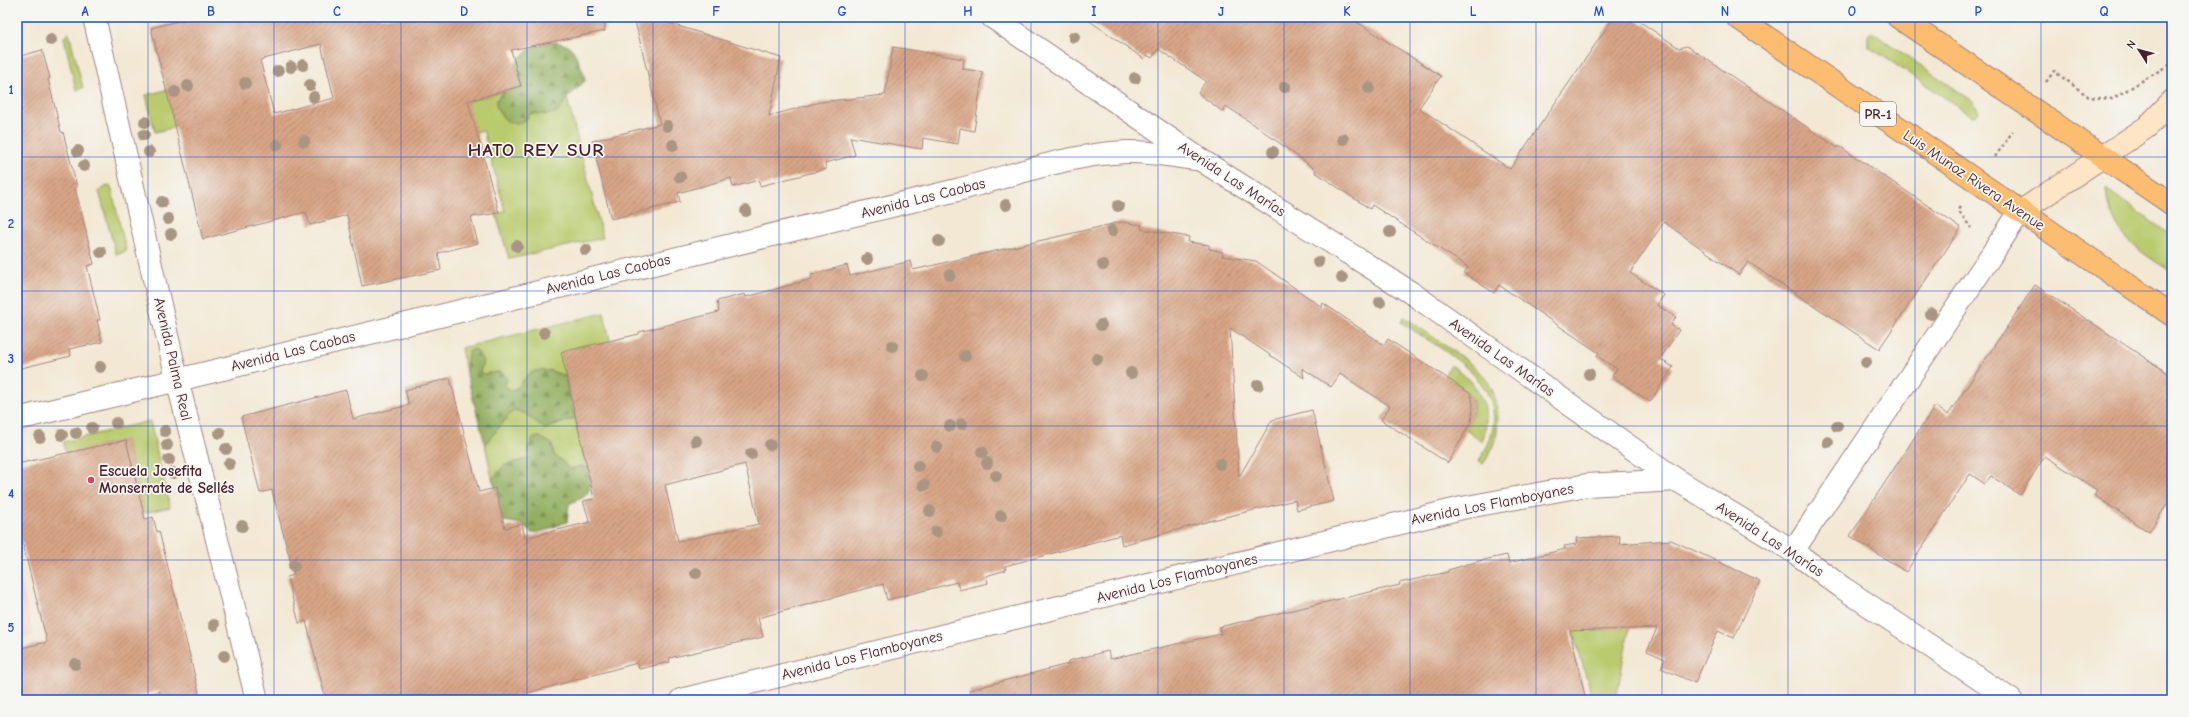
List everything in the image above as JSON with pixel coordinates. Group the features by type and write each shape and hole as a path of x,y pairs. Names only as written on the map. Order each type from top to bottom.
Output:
{"main road":[{"name":"Luis Munoz Rivera Avenue","path":"1737,17 2172,315"},
{"path":"1898,17 2172,204"}],"street":[{"name":"Avenida Palma Real","path":"94,17 177,379 257,700"},
{"name":"Avenida Las Marías","path":"992,17 1201,160 1410,292 1678,480 1793,552 1843,588 2010,700"},
{"path":"1793,552 2020,212 2101,156 2147,127 2172,101"},
{"name":"Avenida Las Caobas","path":"17,419 1095,155 1127,152 1158,154 1201,160"},
{"name":"Avenida Los Flamboyanes","path":"681,700 1462,508 1586,485 1678,480"}],"shaded area":[{"path":"17,565 34,636 17,640"}],"green space":[{"path":"1872,32 1974,102 1979,112 1977,115 1972,116 1868,46 1868,35"},
{"path":"69,33 83,88 76,90 64,37"},
{"path":"556,42 571,48 582,69 585,81 567,98 558,112 547,115 531,113 522,122 509,123 502,116 496,104 500,96 505,92 521,86 515,65 527,51 532,48"},
{"path":"194,83 242,93 172,112 175,127 155,132 146,95"},
{"path":"505,91 500,95 496,105 505,119 525,121 531,113 547,115 558,112 567,98 603,238 509,259 496,214 505,211 483,130 449,140 441,109"},
{"path":"107,186 111,187 126,250 122,253 116,254 99,191"},
{"path":"2106,189 2172,236 2172,272 2137,248 2119,229 2108,204"},
{"path":"604,313 613,353 590,345 561,352 566,377 550,370 527,376 522,384 511,391 505,386 499,372 483,374 480,372 482,366 467,367 466,372 461,348"},
{"path":"1404,317 1476,368 1489,384 1497,405 1498,424 1490,453 1483,464 1479,461 1491,436 1494,414 1488,394 1476,377 1460,362 1401,322"},
{"path":"474,349 478,352 483,361 480,372 483,374 499,372 504,374 507,380 505,386 511,391 518,387 527,376 536,371 546,370 566,377 575,418 545,429 526,414 514,410 485,444 466,372 468,352"},
{"path":"1451,365 1469,380 1481,398 1485,408 1486,418 1482,442 1466,430 1473,410 1471,397 1444,376"},
{"path":"514,410 526,414 545,429 575,418 585,462 581,466 569,469 554,455 540,437 533,438 528,449 530,458 505,465 492,478 485,444"},
{"path":"150,421 170,507 144,513 126,440 66,454 63,442"},
{"path":"540,437 552,444 554,455 569,469 589,465 595,482 590,485 585,496 569,504 567,522 545,531 531,533 522,524 499,520 495,499 497,492 492,478 505,465 530,458 528,449 533,438"},
{"path":"1563,598 1591,624 1592,631 1608,630 1609,624 1629,628 1616,700 1593,700"}],"building":[{"path":"194,17 604,17 605,31 511,50 521,86 468,101 499,213 471,217 478,243 438,253 441,270 362,286 347,215 310,225 306,212 203,239 151,28","holes":["321,44 334,98 274,114 260,60"]},
{"path":"634,17 649,17 781,58 769,116 820,102 885,95 893,47 964,59 963,69 983,72 974,131 960,128 958,144 923,138 922,149 850,137 855,155 825,163 826,169 760,186 759,180 733,187 731,178 678,193 680,202 611,219 592,141 660,124"},
{"path":"1084,17 1349,17 1441,76 1419,108 1510,169 1614,17 1633,17 1679,48 1687,46 1838,148 1839,146 1961,228 1879,349 1748,262 1739,275 1664,222 1630,273 1664,295 1657,305 1676,317 1671,325 1679,330 1660,359 1673,367 1650,402 1612,376 1617,369 1597,356 1599,353 1499,285 1494,293 1464,273 1468,267 1372,205 1370,209 1315,172 1316,170 1226,106 1223,112 1198,93 1206,81 1158,49 1152,58 1147,55 1144,59"},
{"path":"42,50 50,78 48,79 61,132 63,132 77,187 75,188 94,264 87,266 100,320 97,320 102,342 69,349 71,356 17,369 17,57"},
{"path":"1121,222 1142,225 1141,229 1189,237 1188,242 1209,245 1209,249 1223,252 1222,256 1256,261 1322,307 1323,303 1384,345 1388,339 1471,394 1473,406 1471,422 1448,463 1381,420 1390,406 1340,374 1331,387 1302,368 1304,378 1230,328 1239,477 1272,420 1312,410 1334,501 1297,510 1295,500 1213,520 1122,545 1120,535 1005,566 1006,570 986,576 988,583 959,590 957,582 887,600 883,584 758,618 763,637 669,658 670,662 639,669 637,663 502,700 326,700 306,621 299,623 287,577 294,575 272,490 260,493 241,417 346,390 353,419 409,405 405,390 450,378 479,492 495,488 505,528 522,524 525,538 590,522 583,501 594,499 561,352 639,334 639,332 719,312 717,301 745,294 746,297 812,279 811,275 847,265 850,276 911,261 913,270","holes":["745,464 759,524 678,541 665,485"]},
{"path":"2035,285 2172,376 2172,497 2149,532 2094,495 2097,490 2045,456 2020,495 1991,476 1985,484 1970,474 1906,572 1850,536 1935,406 1948,415"},
{"path":"126,440 145,519 153,517 157,532 159,531 199,693 171,700 162,700 159,691 123,700 17,700 17,649 47,642 22,541 17,542 17,464"},
{"path":"1620,536 1619,544 1671,540 1760,581 1734,638 1718,631 1695,683 1661,668 1665,659 1647,651 1657,628 1570,631 1586,700 971,700 969,690 1068,664 1068,661 1108,651 1110,659 1221,634 1219,627 1400,585 1399,583 1448,572 1448,570 1479,561 1507,555 1509,563 1565,549 1564,546 1577,544 1576,538"}],"place":[{"name":"Escuela Josefita Monserrate de Sellés","path":"91,480"}],"district":[{"name":"HATO REY SUR","path":"536,149"}]}
